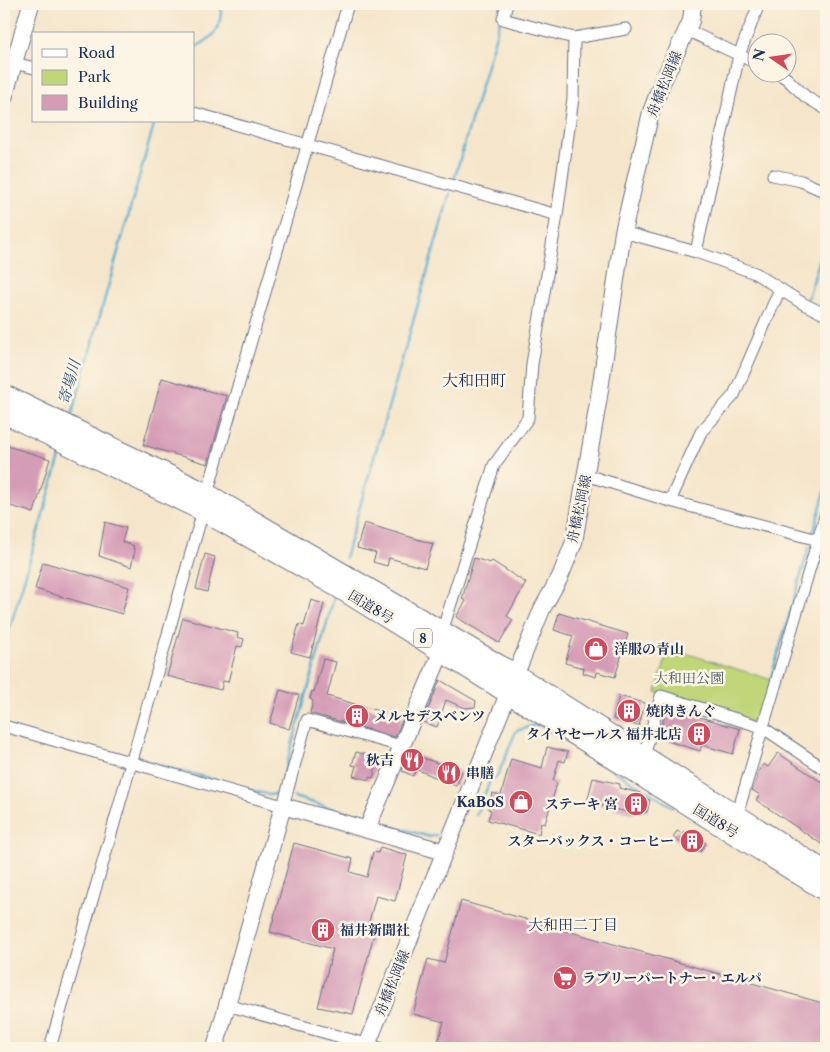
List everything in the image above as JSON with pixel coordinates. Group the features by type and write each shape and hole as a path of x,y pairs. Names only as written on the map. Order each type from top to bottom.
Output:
{"highway":[{"name":"国道8号","path":"4,395 205,502 336,586 442,641 644,756 826,872"},
{"name":"国道8号","path":"4,413 205,502"},
{"name":"国道8号","path":"513,683 826,891"}],"main road":[{"path":"4,98 9,61 31,4"},
{"name":"舟橋松岡線","path":"371,1047 445,852 542,609 560,577 574,542 623,232 651,112 661,85 691,21 693,4"},
{"path":"367,829 442,641"},
{"path":"214,1048 283,806 445,852"}],"street":[{"path":"50,1048 348,4"},
{"path":"507,4 503,19 574,38 626,29"},
{"path":"696,252 739,55 759,4"},
{"path":"687,30 748,59"},
{"path":"442,641 494,465 528,418 532,364 557,215 573,98 574,38"},
{"path":"9,61 32,67"},
{"path":"790,82 806,97 826,109"},
{"path":"195,113 557,215"},
{"path":"774,175 801,181 826,192"},
{"path":"623,232 696,252 755,272 780,289 826,315"},
{"path":"670,501 701,432 734,395 780,289"},
{"path":"586,475 670,501 818,540"},
{"path":"737,815 826,513"},
{"path":"644,756 660,696 762,727 826,770"},
{"path":"4,726 283,806 307,720 401,746"},
{"path":"227,1005 371,1047"}],"green space":[{"name":"大和田公園","path":"669,648 772,680 760,718 751,722 656,692"}],"building":[{"path":"162,378 227,396 208,464 143,445"},
{"path":"4,445 50,459 34,513 4,504"},
{"path":"105,522 126,528 122,542 134,546 133,549 135,550 131,567 99,556"},
{"path":"364,523 433,544 425,568 389,558 387,566 373,562 376,553 357,548"},
{"path":"205,554 215,557 207,592 196,589"},
{"path":"474,558 490,563 492,561 526,583 507,616 513,620 499,643 456,617 466,601 462,599"},
{"path":"43,562 129,587 122,614 35,589"},
{"path":"311,600 324,604 310,657 291,652 299,624 304,626"},
{"name":"洋服の青山","path":"559,613 628,634 615,677 597,672 596,677 583,673 584,668 565,663 573,636 554,630"},
{"path":"183,618 238,633 237,637 244,639 242,647 237,646 228,682 223,681 221,690 167,676"},
{"name":"メルセデスベンツ","path":"323,659 336,662 327,696 403,718 395,737 310,713 313,701 310,699 312,691 314,692"},
{"path":"440,680 476,701 475,707 465,708 446,700 437,727 423,722"},
{"path":"280,690 299,695 289,729 270,723"},
{"name":"焼肉きんぐ","path":"619,696 645,703 639,726 613,719"},
{"name":"タイヤセールス 福井北店","path":"667,707 740,729 733,754 702,745 700,751 658,738"},
{"name":"KaBoS","path":"547,747 568,752 565,762 559,760 553,781 557,783 545,824 541,823 539,834 488,820 491,810 488,809 492,793 501,795 511,759 542,768"},
{"path":"356,752 376,757 375,761 377,762 373,778 370,777 369,780 353,776 356,766 352,765"},
{"path":"410,753 462,772 456,786 416,769 413,776 402,771"},
{"path":"778,753 826,785 826,847 756,800 760,795 752,790 758,772 763,764 768,767"},
{"path":"593,778 620,784 619,788 640,793 639,797 650,800 647,812 635,809 634,814 587,802"},
{"name":"スターバックス・コーヒー","path":"677,831 683,834 685,831 706,843 700,852 693,847 691,850 673,837"},
{"path":"294,843 353,859 350,872 367,877 373,852 378,853 380,847 407,855 395,901 376,896 366,933 374,934 353,1014 318,1007 333,949 270,932"},
{"name":"ラブリーパートナー・エルパ","path":"461,901 826,1004 826,1048 436,1048 444,1022 413,1014 428,959 444,963"}],"waterway":[{"name":"寄場川","path":"195,47 208,40 216,31 220,20 222,4"},
{"path":"454,180 500,20"},
{"name":"寄場川","path":"71,418 155,122"},
{"path":"345,558 450,193"},
{"path":"808,298 826,239"},
{"name":"寄場川","path":"4,648 62,450"},
{"path":"814,531 826,487"},
{"path":"771,678 809,547"},
{"path":"138,755 139,759 269,795 278,794 334,598"},
{"path":"476,815 490,781 498,775 516,731 538,724 673,807"},
{"path":"294,797 360,817"},
{"path":"382,823 430,837 436,835"},
{"path":"786,878 826,904"}],"place":[{"name":"洋服の青山","path":"596,649"},
{"name":"焼肉きんぐ","path":"629,711"},
{"name":"メルセデスベンツ","path":"357,716"},
{"name":"タイヤセールス 福井北店","path":"699,734"},
{"name":"秋吉","path":"412,760"},
{"name":"串膳","path":"449,773"},
{"name":"KaBoS","path":"521,802"},
{"name":"ステーキ 宮","path":"636,804"},
{"name":"スターバックス・コーヒー","path":"692,841"},
{"name":"福井新聞社","path":"323,930"},
{"name":"ラブリーパートナー・エルパ","path":"565,978"}],"district":[{"name":"大和田町","path":"474,380"},
{"name":"大和田二丁目","path":"573,924"}]}
